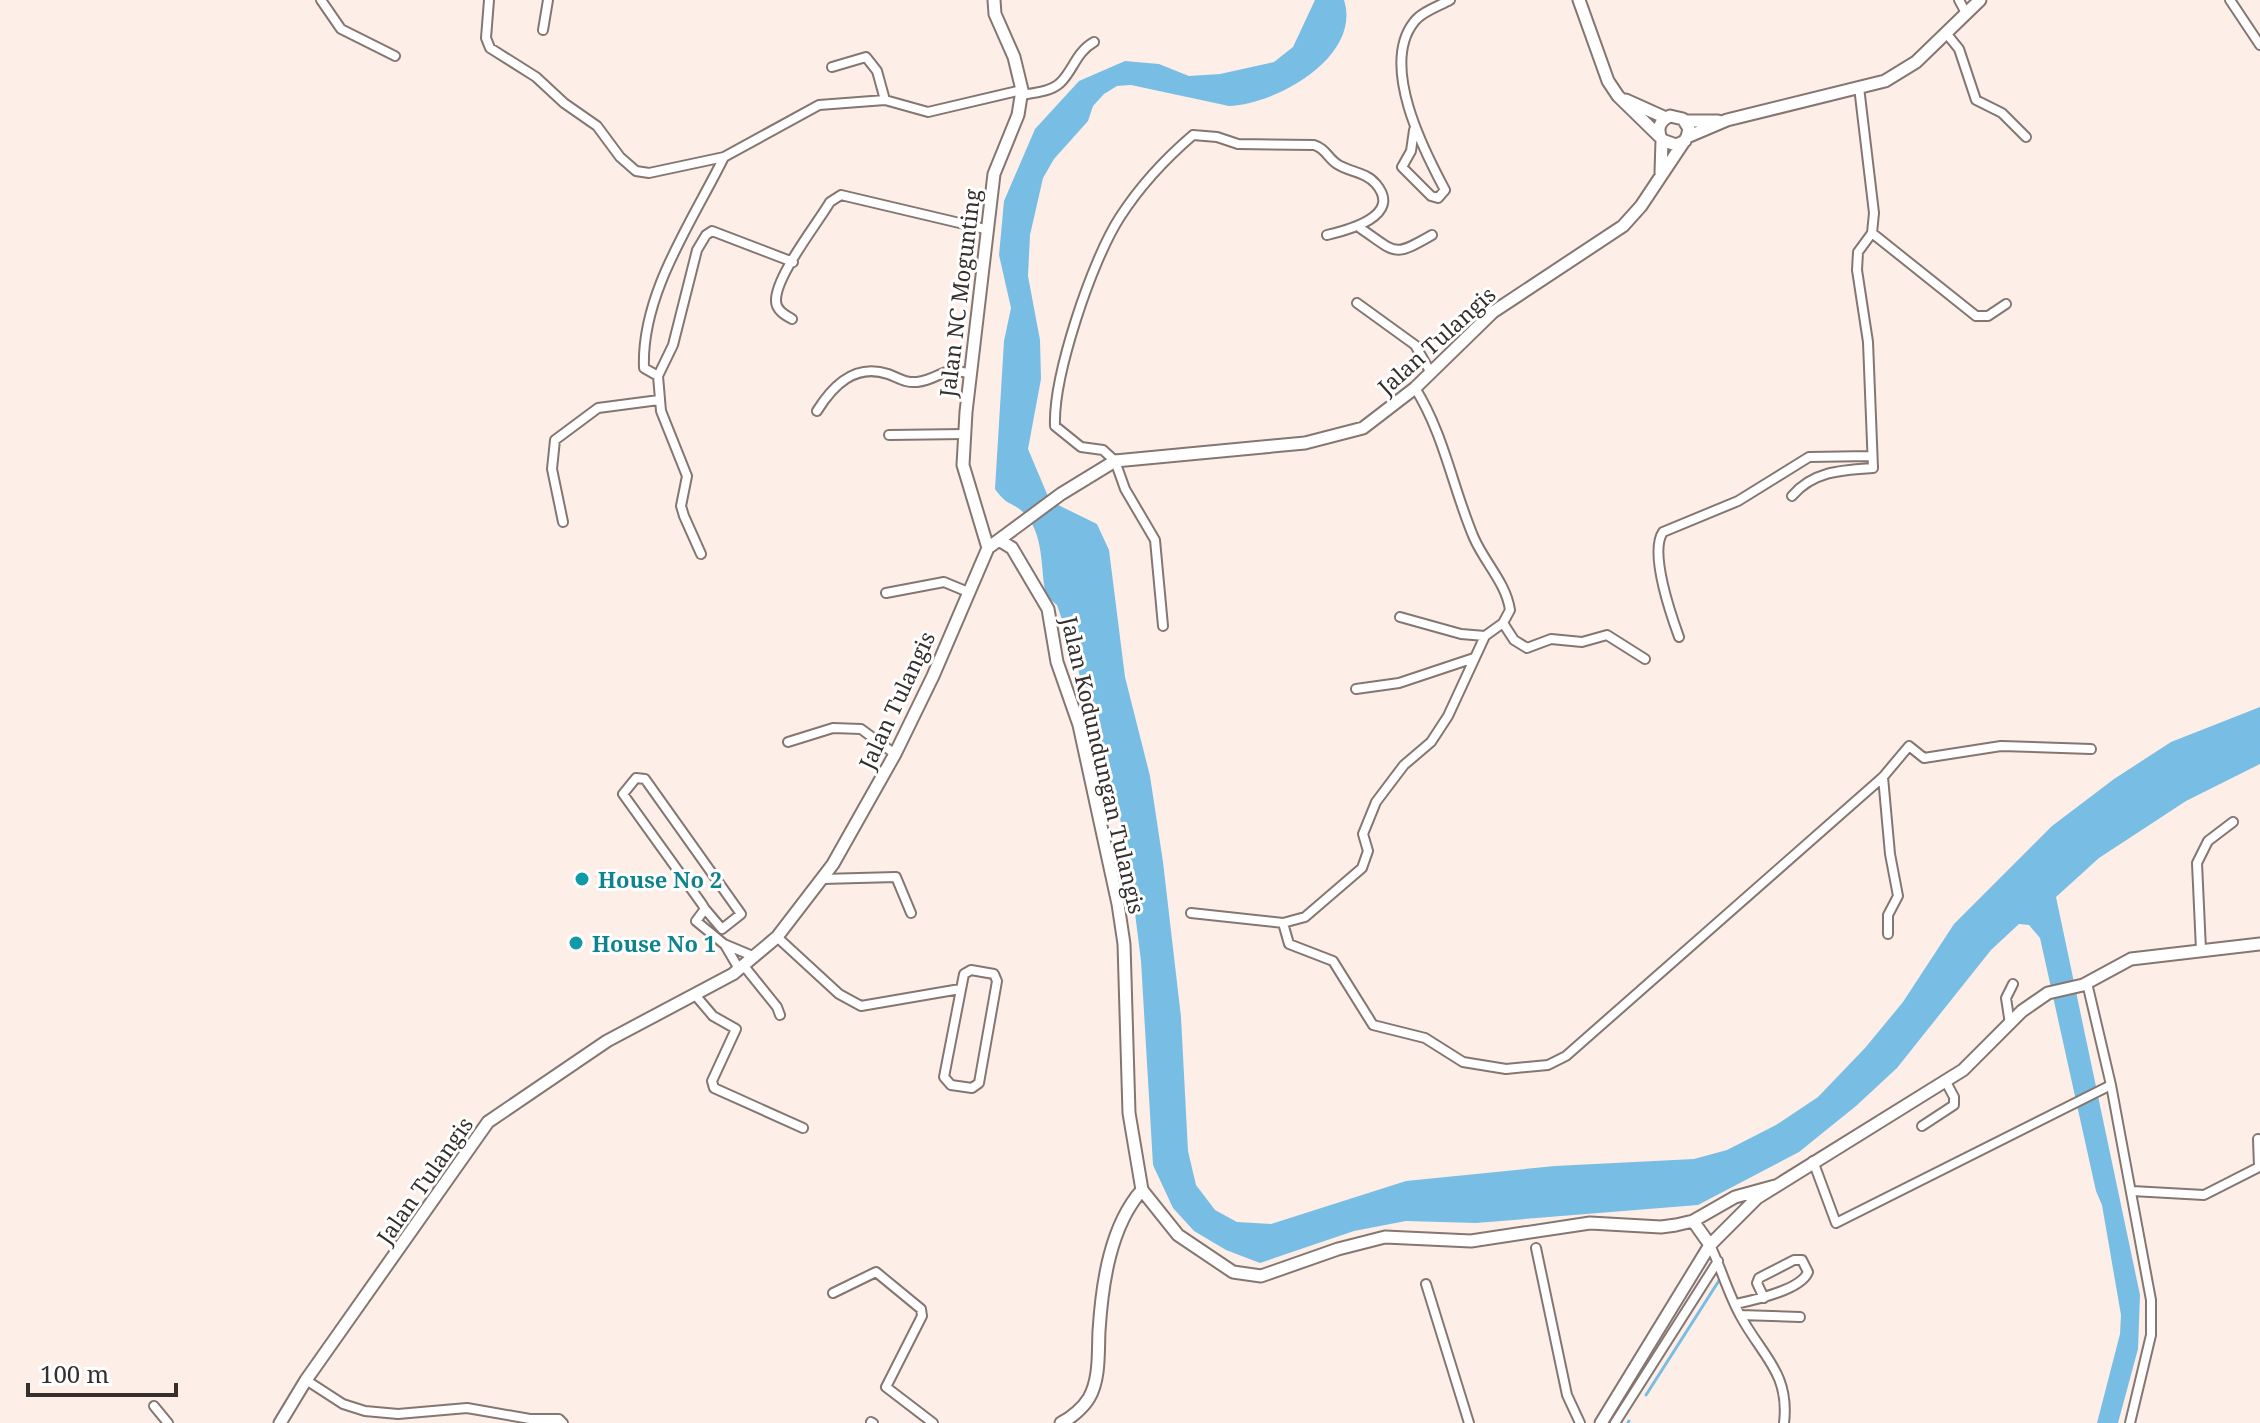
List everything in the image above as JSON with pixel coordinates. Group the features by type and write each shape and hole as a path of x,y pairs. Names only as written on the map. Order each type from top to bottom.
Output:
{"street":[{"path":"489,0 486,38 490,48 536,77 564,103 597,126 620,157 636,171 649,173 724,157 819,105 885,100 928,112 1021,93 1042,92 1060,84 1086,47 1094,42"},
{"path":"543,30 548,0"},
{"path":"994,0 995,14 1014,57 1021,93"},
{"path":"1414,130 1411,151 1402,167 1438,198 1445,190 1414,130 1404,77 1403,39 1415,20 1450,0"},
{"path":"1579,0 1604,72 1618,96 1661,138 1676,145 1727,120 1897,75 1980,0"},
{"path":"1959,0 1966,13"},
{"path":"2230,0 2260,45"},
{"path":"324,1 341,29 395,56"},
{"path":"1946,33 1960,53 1976,100 2002,113 2026,137"},
{"path":"832,67 866,57 877,71 885,100"},
{"path":"1792,496 1803,483 1814,477 1873,468 1870,456 1868,342 1857,270 1858,252 1872,233 1874,213 1859,87"},
{"name":"Jalan NC Mogunting","path":"994,544 963,465 985,229 994,174 1018,115 1021,93"},
{"path":"1618,96 1666,118"},
{"path":"1661,174 1659,126 1666,118 1727,120"},
{"path":"1686,121 1686,139"},
{"path":"1163,626 1155,540 1125,489 1115,461 1109,453 1081,447 1055,426 1054,408 1075,325 1119,219 1171,154 1193,135 1217,137 1238,144 1322,147 1333,161 1366,176 1380,193 1380,206 1373,220 1360,228 1327,235"},
{"name":"Jalan Tulangis","path":"280,1423 306,1380 488,1122 607,1041 696,996 742,968 777,937 822,879 895,754 933,676 968,592 994,544 1061,494 1115,461 1338,437 1363,428 1415,388 1493,312 1623,226 1641,206 1686,139"},
{"path":"1411,151 1424,151"},
{"path":"658,376 644,368 643,346 652,306 724,157"},
{"path":"792,319 777,307 775,299 793,262 830,202 841,195 985,229"},
{"path":"1360,228 1395,251 1403,252 1432,235"},
{"path":"701,554 681,506 687,476 659,400 658,376 673,345 688,277 707,233 715,232 793,262"},
{"path":"1872,233 1976,316 1988,316 2006,304"},
{"path":"1357,303 1415,345 1431,373"},
{"path":"817,411 836,383 850,376 886,373 906,382 921,382 947,369 970,374"},
{"path":"1191,913 1283,923 1305,917 1362,868 1368,851 1363,834 1371,811 1404,765 1431,742 1448,716 1485,636 1503,623 1510,610 1505,590 1475,540 1433,422 1415,388"},
{"path":"563,522 552,469 555,440 598,408 659,400"},
{"path":"889,435 965,434"},
{"path":"1679,637 1664,591 1659,541 1663,532 1738,501 1809,457 1870,456"},
{"name":"Jalan Kodundungan Tulangis","path":"994,544 1012,548 1048,609 1057,662 1079,725 1109,853 1124,944 1129,1113 1142,1190 1170,1226 1190,1245 1233,1272 1251,1276 1385,1237 1471,1241 1590,1223 1661,1227 1693,1221 1735,1197 1775,1186"},
{"path":"886,593 944,582 968,592"},
{"path":"1400,617 1461,634 1485,636"},
{"path":"1503,623 1514,640 1527,648 1541,641 1582,642 1607,635 1645,659"},
{"path":"1356,689 1399,683 1474,658"},
{"path":"788,742 833,728 861,729 895,754"},
{"path":"1283,923 1289,944 1337,965 1373,1025 1425,1038 1463,1062 1506,1069 1548,1065 1566,1056 1883,777 1909,746 1924,758 2001,746 2091,749"},
{"path":"1883,777 1890,854 1898,896 1888,915 1888,934"},
{"path":"636,778 645,779 741,914 722,929 705,909 623,794 636,778"},
{"path":"2201,950 2197,863 2208,841 2233,822"},
{"path":"822,879 896,877 911,913"},
{"path":"705,909 696,921 724,944 777,1007 780,1015"},
{"path":"777,937 839,994 861,1006 960,989"},
{"path":"724,944 755,957"},
{"path":"1601,1423 1710,1245 1741,1212 1775,1186 1946,1082 1978,1058 2010,1024 2048,993 2085,984 2131,959 2260,944"},
{"path":"971,970 996,977 979,1083 972,1088 951,1085 944,1077 960,989 964,974 971,970"},
{"path":"2010,1024 2006,998 2013,984"},
{"path":"2085,984 2132,1191 2152,1316 2143,1374 2130,1423"},
{"path":"696,996 713,1016 736,1029 712,1081 714,1088 803,1128"},
{"path":"1922,1126 1954,1105 1954,1097 1946,1082"},
{"path":"1813,1161 1836,1223 2107,1087"},
{"path":"2132,1191 2204,1195 2214,1192 2259,1167 2258,1139"},
{"path":"1061,1423 1088,1400 1095,1383 1104,1294 1114,1241 1126,1208 1142,1190"},
{"path":"1693,1221 1710,1245 1740,1315 1780,1377 1785,1392 1784,1423"},
{"path":"1536,1248 1567,1395 1580,1423"},
{"path":"1736,1304 1764,1298 1806,1278 1808,1272 1802,1260 1794,1260 1759,1278 1757,1283 1764,1298"},
{"path":"1615,1423 1718,1261"},
{"path":"833,1293 876,1272 920,1307 922,1316 886,1387 933,1423"},
{"path":"1426,1284 1469,1423"},
{"path":"1740,1315 1800,1317"},
{"path":"306,1380 343,1404 365,1411 398,1414 467,1408 530,1419 559,1419 563,1423"},
{"path":"154,1406 168,1423"}],"water":[{"path":"1315,0 1344,0 1346,21 1341,40 1312,73 1270,96 1229,106 1131,85 1117,86 1104,94 1093,106 1088,121 1054,159 1043,178 1030,235 1028,276 1040,340 1041,379 1028,449 1050,501 1097,524 1109,550 1125,677 1150,776 1163,862 1181,1017 1188,1151 1196,1185 1215,1210 1237,1222 1271,1224 1406,1181 1555,1166 1694,1159 1727,1150 1776,1125 1818,1097 1903,1002 1954,924 2052,826 2114,779 2171,742 2260,707 2260,764 2186,801 2099,858 2056,897 2140,1295 2138,1349 2118,1423 2097,1423 2120,1334 2121,1315 2102,1205 2096,1191 2040,938 2029,925 2019,924 1991,950 1897,1068 1856,1106 1799,1152 1698,1205 1476,1223 1406,1221 1354,1231 1260,1263 1226,1250 1194,1231 1173,1208 1153,1165 1141,961 1120,818 1074,655 1057,605 1046,596 1035,530 1023,512 1003,499 995,489 1004,341 1011,308 999,255 1004,201 1035,129 1079,81 1125,61 1159,64 1189,76 1220,74 1274,62 1293,47"}],"waterway":[{"path":"1646,1395 1720,1279"}],"place":[{"name":"House No 2","path":"582,879"},
{"name":"House No 1","path":"576,943"}]}
